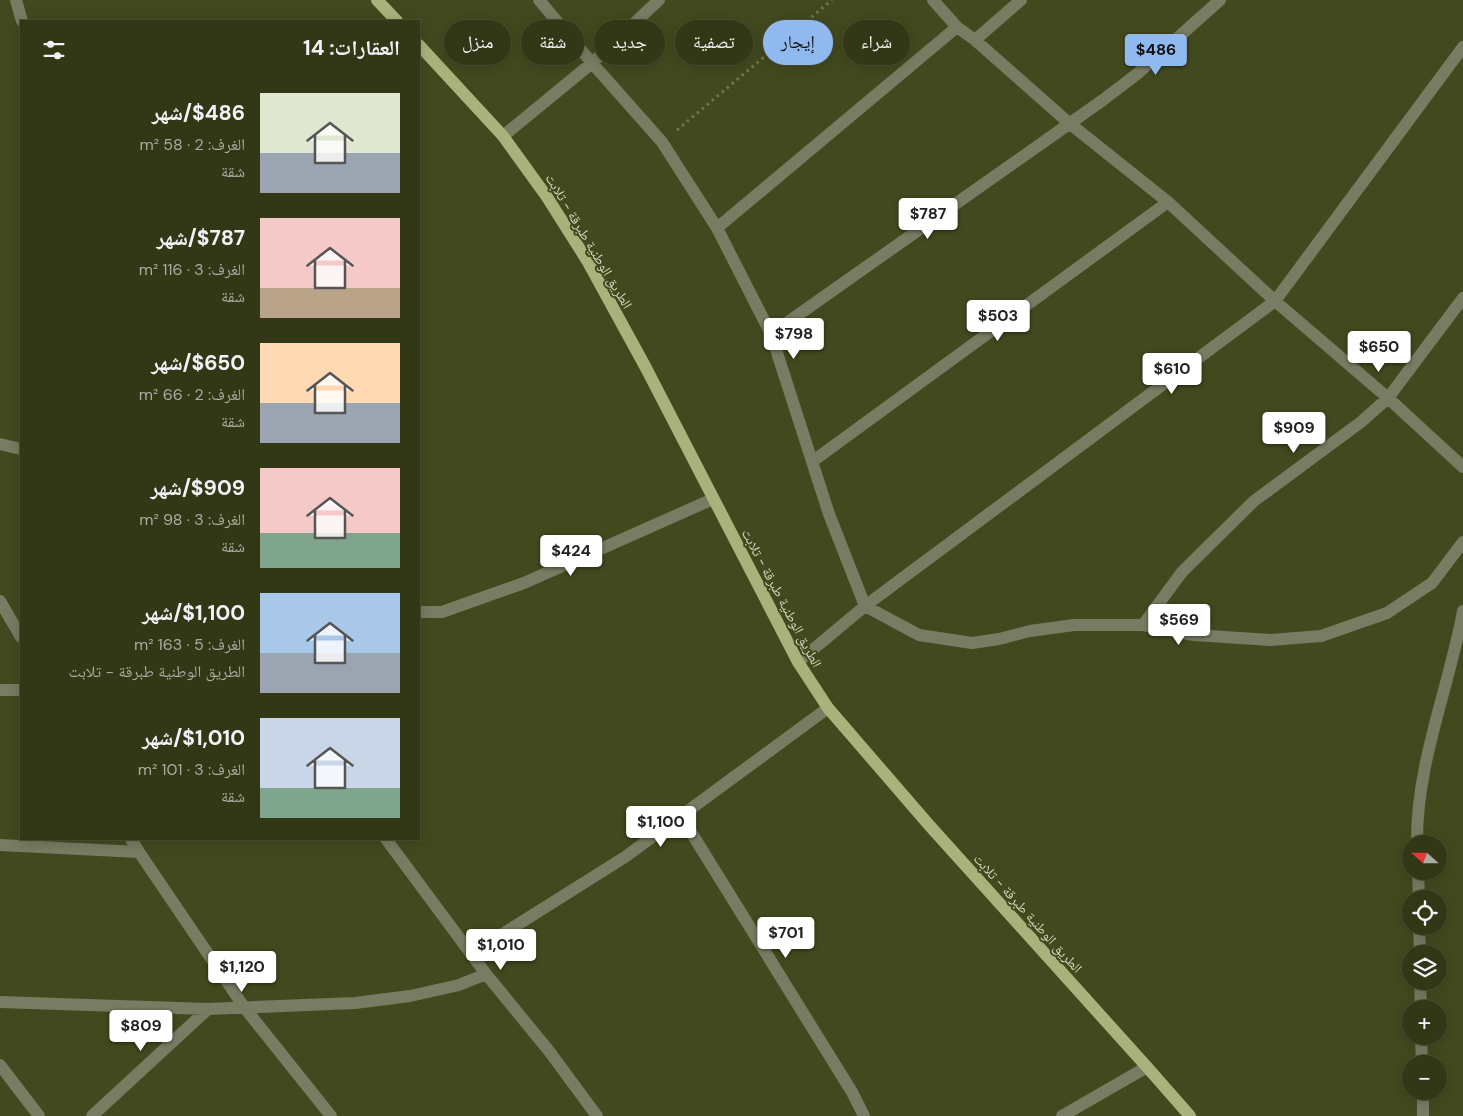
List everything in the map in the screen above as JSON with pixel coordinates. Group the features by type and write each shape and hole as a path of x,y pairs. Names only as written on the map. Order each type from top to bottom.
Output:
{"main road":[{"path":"377,0 396,20"},
{"name":"الطريق الوطنية طبرقة - تلابت","path":"420,46 503,136 547,197 588,262 646,368 798,662 828,708 929,825 1190,1116"}],"street":[{"path":"16,0 22,20"},
{"path":"539,0 662,142 717,228 771,334 829,514 865,606 919,635 972,643 1074,624 1143,625 1194,635 1270,640 1321,636 1387,613 1432,583 1463,542"},
{"path":"503,136 592,63 659,0"},
{"path":"933,0 958,27 1069,123 1168,202 1274,302 1388,398 1463,467"},
{"path":"975,40 1021,0"},
{"path":"771,334 1103,100 1137,74 1220,0"},
{"path":"717,228 958,27"},
{"path":"798,662 865,606 1274,302 1463,46"},
{"path":"813,461 1168,202"},
{"path":"1143,625 1182,572 1254,501 1361,422 1388,398 1463,298"},
{"path":"0,444 20,449"},
{"path":"420,612 442,612 524,583 713,499"},
{"path":"0,601 20,635"},
{"path":"1418,835 1424,768 1463,611"},
{"path":"0,690 20,690"},
{"path":"471,954 625,857 828,708"},
{"path":"681,816 852,1092 864,1116"},
{"path":"132,840 244,1007 330,1116"},
{"path":"387,840 486,974 597,1116"},
{"path":"0,845 138,852"},
{"path":"0,1002 208,1009 354,1003 410,996 459,985 486,974"},
{"path":"92,1116 208,1009"},
{"path":"0,1065 39,1116"},
{"path":"1062,1116 1147,1067"},
{"path":"1423,1100 1423,1116"}],"path":[{"path":"662,142 832,0"}]}
